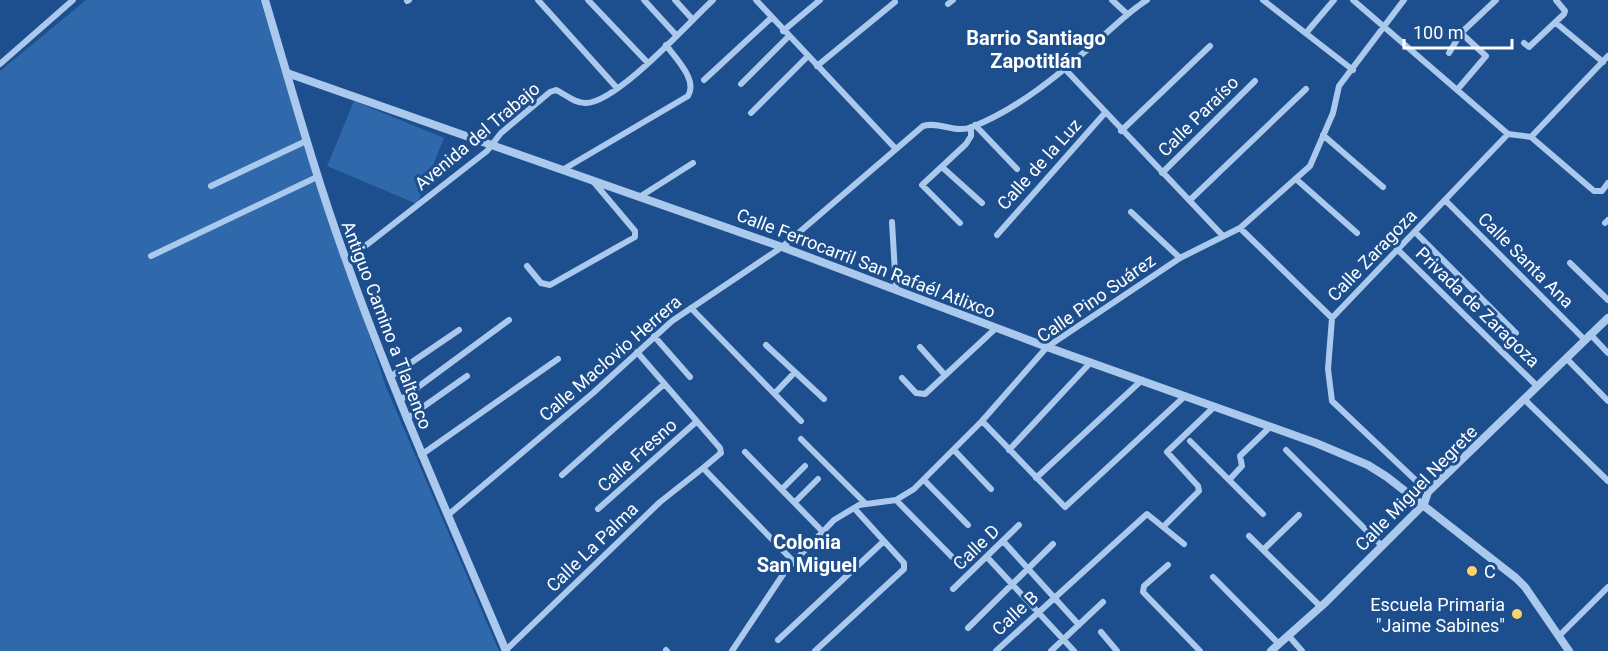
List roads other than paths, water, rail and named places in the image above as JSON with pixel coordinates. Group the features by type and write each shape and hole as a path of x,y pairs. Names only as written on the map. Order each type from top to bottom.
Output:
{"street":[{"path":"0,64 73,0"},
{"name":"Antiguo Camino a Tlaltenco","path":"265,0 317,177 346,261 406,419 506,651"},
{"path":"538,0 617,88"},
{"path":"588,0 648,63"},
{"path":"644,0 676,35"},
{"path":"675,0 693,20"},
{"name":"Avenida del Trabajo","path":"346,261 487,151 501,133 550,92 556,90 584,103 596,101 617,88 648,63 714,0"},
{"path":"756,0 895,148"},
{"path":"741,84 820,0"},
{"path":"1112,0 1126,13"},
{"path":"973,126 1018,103 1097,42 1126,13 1147,0"},
{"path":"1263,0 1353,70"},
{"path":"1306,33 1334,0"},
{"path":"1353,0 1508,135 1531,137 1598,193 1608,183"},
{"name":"Calle Pino Suárez","path":"732,651 794,562 822,531 844,512 866,504 896,500 925,481 1047,347 1180,258 1240,228 1310,166 1333,113 1339,86 1404,0"},
{"path":"1449,53 1461,33 1496,0"},
{"path":"1524,43 1529,47 1556,23 1565,11 1556,0"},
{"path":"817,66 895,2"},
{"path":"704,80 771,18"},
{"path":"1531,137 1605,59 1556,23"},
{"path":"1457,90 1486,56 1461,33"},
{"path":"564,169 688,96 692,90 691,82 666,45"},
{"path":"1121,131 1210,46"},
{"path":"751,113 808,56"},
{"path":"1064,68 1104,114 1223,236"},
{"name":"Calle Ferrocarril San Rafaél Atlixco","path":"287,72 782,247 1047,347 1215,406 1368,465 1424,504 1516,578 1569,651"},
{"name":"Calle Paraíso","path":"1162,173 1255,81"},
{"path":"1190,200 1306,89"},
{"name":"Calle de la Luz","path":"997,235 1104,114"},
{"name":"Calle Maclovio Herrera","path":"448,515 593,393 654,336 691,308 782,247 923,126 933,123 953,129 973,126"},
{"path":"960,223 922,185 966,144 973,126"},
{"path":"973,126 1017,169"},
{"path":"1323,135 1383,187"},
{"name":"Calle Zaragoza","path":"1428,492 1332,401 1328,369 1332,318 1508,135"},
{"path":"211,186 306,141"},
{"path":"641,196 693,163"},
{"path":"942,167 982,203"},
{"path":"151,256 317,177"},
{"path":"527,266 541,283 550,285 636,235 592,179"},
{"path":"1296,179 1357,233"},
{"name":"Calle Santa Ana","path":"1446,201 1588,337 1608,353"},
{"path":"1131,212 1180,258"},
{"path":"892,222 896,290"},
{"path":"1240,228 1332,318"},
{"path":"1415,232 1516,333"},
{"name":"Privada de Zaragoza","path":"1397,249 1537,386"},
{"path":"1570,263 1608,300"},
{"path":"691,308 801,422"},
{"name":"Calle Miguel Negrete","path":"1271,651 1382,546 1424,504 1428,492 1608,318"},
{"path":"399,401 508,320"},
{"path":"902,378 920,394 925,394 996,328"},
{"path":"390,377 459,330"},
{"path":"654,336 690,377"},
{"path":"766,345 824,399"},
{"path":"920,347 945,375"},
{"path":"637,352 696,423"},
{"path":"1566,358 1608,401"},
{"path":"422,455 558,359"},
{"path":"1009,450 1091,362"},
{"path":"775,393 795,372"},
{"path":"406,419 467,376"},
{"path":"1036,478 1142,380"},
{"path":"562,475 663,385"},
{"path":"982,421 1065,507 1185,396"},
{"path":"1524,399 1608,481"},
{"path":"1184,544 1164,526 1199,491 1198,486 1167,452 1215,406"},
{"name":"Calle La Palma","path":"506,651 660,502 721,453 696,423"},
{"name":"Calle Fresno","path":"598,509 696,423"},
{"path":"1230,479 1242,466 1240,456 1270,427"},
{"path":"801,439 866,504"},
{"path":"1190,441 1263,514"},
{"path":"954,450 991,489"},
{"path":"1286,450 1382,546"},
{"path":"745,452 822,531"},
{"path":"782,489 805,466"},
{"path":"703,468 794,562"},
{"path":"795,502 818,479"},
{"path":"925,481 968,525"},
{"path":"896,500 959,564"},
{"path":"815,651 904,569 904,562 854,508"},
{"name":"Calle B","path":"996,651 1147,514 1164,526"},
{"path":"1263,550 1299,515"},
{"name":"Calle D","path":"953,590 1019,525"},
{"path":"1249,536 1320,606"},
{"path":"778,640 884,541"},
{"path":"1003,542 1079,625"},
{"path":"968,628 1053,544"},
{"path":"987,557 1015,584 1074,651"},
{"path":"1168,565 1144,586 1143,592 1200,651"},
{"path":"1213,577 1279,644"},
{"path":"1559,636 1608,586"},
{"path":"1052,651 1103,602"},
{"path":"1101,632 1117,651"},
{"path":"1288,635 1302,651"}],"place":[{"name":"C","path":"1472,571"},
{"name":"Escuela Primaria \"Jaime Sabines\"","path":"1517,614"}],"district":[{"name":"Barrio Santiago Zapotitlán","path":"1036,50"},
{"name":"Colonia San Miguel","path":"807,554"}]}
